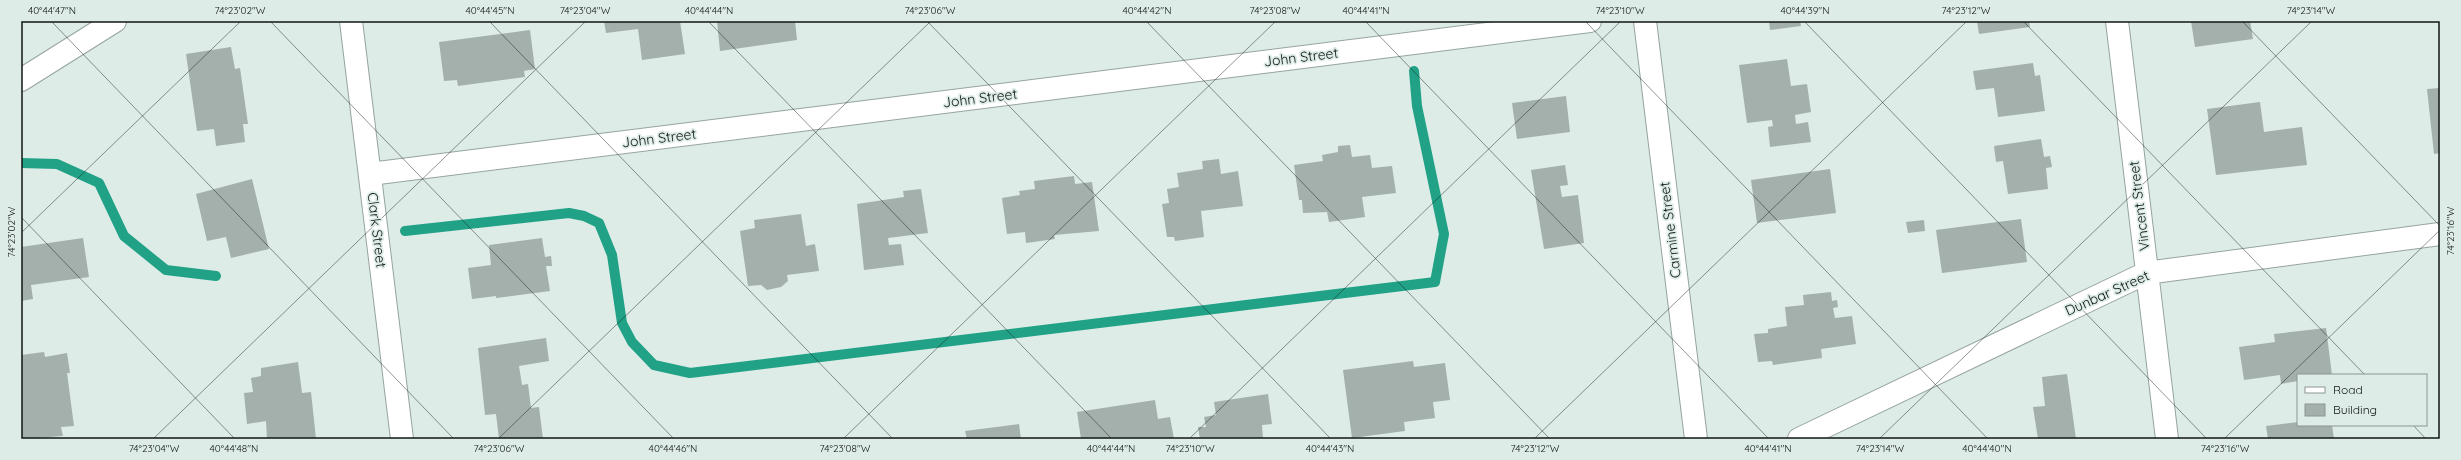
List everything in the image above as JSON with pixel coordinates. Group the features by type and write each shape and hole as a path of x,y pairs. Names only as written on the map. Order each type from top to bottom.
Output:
{"street":[{"path":"21,80 115,21"},
{"name":"Clark Street","path":"351,21 402,439"},
{"name":"John Street","path":"370,174 1590,21"},
{"name":"Carmine Street","path":"1645,21 1696,439"},
{"name":"Vincent Street","path":"2117,21 2167,439"},
{"name":"Dunbar Street","path":"1799,439 2146,273 2440,234"}],"building":[{"path":"604,21 680,21 685,54 642,60 638,29 606,33"},
{"path":"717,21 795,21 797,40 720,51"},
{"path":"1769,21 1800,21 1801,26 1770,30"},
{"path":"1977,21 2029,21 2030,27 1979,34"},
{"path":"2191,21 2250,21 2253,39 2195,47"},
{"path":"530,30 535,69 524,71 525,77 458,86 457,80 444,81 439,42"},
{"path":"231,47 235,69 240,68 248,124 243,124 245,142 216,146 214,129 197,131 186,54"},
{"path":"1787,59 1791,86 1807,84 1811,112 1795,115 1796,124 1808,122 1811,142 1770,147 1768,127 1773,126 1772,120 1747,123 1739,65"},
{"path":"2033,63 2035,76 2040,75 2045,111 1998,117 1994,88 1976,90 1973,71"},
{"path":"2440,88 2440,153 2434,154 2427,89"},
{"path":"1566,96 1570,132 1517,139 1512,103"},
{"path":"2260,102 2264,132 2302,127 2307,165 2216,175 2207,109"},
{"path":"2041,139 2044,157 2050,156 2052,167 2046,168 2048,189 2008,194 2003,161 1996,162 1994,146"},
{"path":"1350,145 1352,157 1370,155 1372,168 1392,166 1396,193 1362,197 1365,217 1329,222 1327,212 1303,213 1302,200 1299,200 1294,165 1323,161 1322,155 1338,152 1338,146"},
{"path":"1219,159 1221,174 1238,171 1243,206 1201,211 1204,237 1175,241 1174,237 1167,237 1162,204 1169,203 1167,189 1179,187 1177,173 1203,169 1202,161"},
{"path":"1565,165 1568,185 1560,186 1562,197 1578,195 1584,243 1544,249 1531,170"},
{"path":"1830,169 1836,213 1757,223 1751,180"},
{"path":"1074,176 1075,184 1092,182 1099,231 1054,235 1055,239 1026,243 1025,232 1007,234 1002,198 1020,195 1019,191 1035,189 1034,181"},
{"path":"252,179 269,249 231,258 226,237 207,241 196,194"},
{"path":"921,189 928,233 888,238 889,245 901,244 904,265 864,270 857,204 904,197 903,191"},
{"path":"801,214 806,246 815,244 819,271 787,275 788,281 781,287 767,290 761,285 748,286 740,231 755,228 754,220"},
{"path":"2021,219 2027,262 1942,273 1936,230"},
{"path":"1924,220 1925,231 1908,233 1906,222"},
{"path":"83,238 89,277 31,285 33,299 21,301 21,247"},
{"path":"542,238 545,257 551,256 552,266 546,266 550,291 496,298 496,296 472,299 468,268 491,265 489,245"},
{"path":"1831,292 1832,301 1837,300 1838,307 1833,308 1835,318 1852,316 1856,344 1821,349 1822,358 1773,365 1772,361 1758,362 1754,334 1768,333 1768,329 1787,326 1785,307 1804,305 1803,295"},
{"path":"2326,328 2332,374 2297,374 2297,381 2281,384 2280,375 2244,380 2239,347 2275,342 2274,334"},
{"path":"546,338 549,361 519,366 522,385 528,384 531,408 539,407 543,439 499,439 496,414 485,415 478,348"},
{"path":"44,352 45,357 67,353 70,373 67,373 74,426 61,427 63,436 21,439 21,355"},
{"path":"1413,361 1414,367 1445,363 1450,400 1433,402 1435,418 1404,422 1405,431 1352,438 1343,370"},
{"path":"298,362 302,393 311,392 316,439 267,439 266,421 247,424 244,393 253,392 251,378 261,376 261,368"},
{"path":"2067,374 2076,439 2038,439 2033,407 2045,406 2042,377"},
{"path":"1268,394 1272,424 1262,425 1263,439 1200,439 1198,427 1206,427 1204,417 1216,415 1214,402"},
{"path":"1155,400 1158,419 1170,417 1174,439 1081,439 1077,412"},
{"path":"2297,422 2297,426 2332,426 2334,439 2268,439 2266,426"},
{"path":"1019,424 1021,439 967,439 965,431"}],"waterway":[{"path":"405,231 569,213 584,216 599,223 612,255 622,323 632,342 654,365 690,373 1435,282 1444,234 1417,106 1414,71"},
{"path":"21,163 57,164 99,183 124,236 166,270 216,276"}]}
